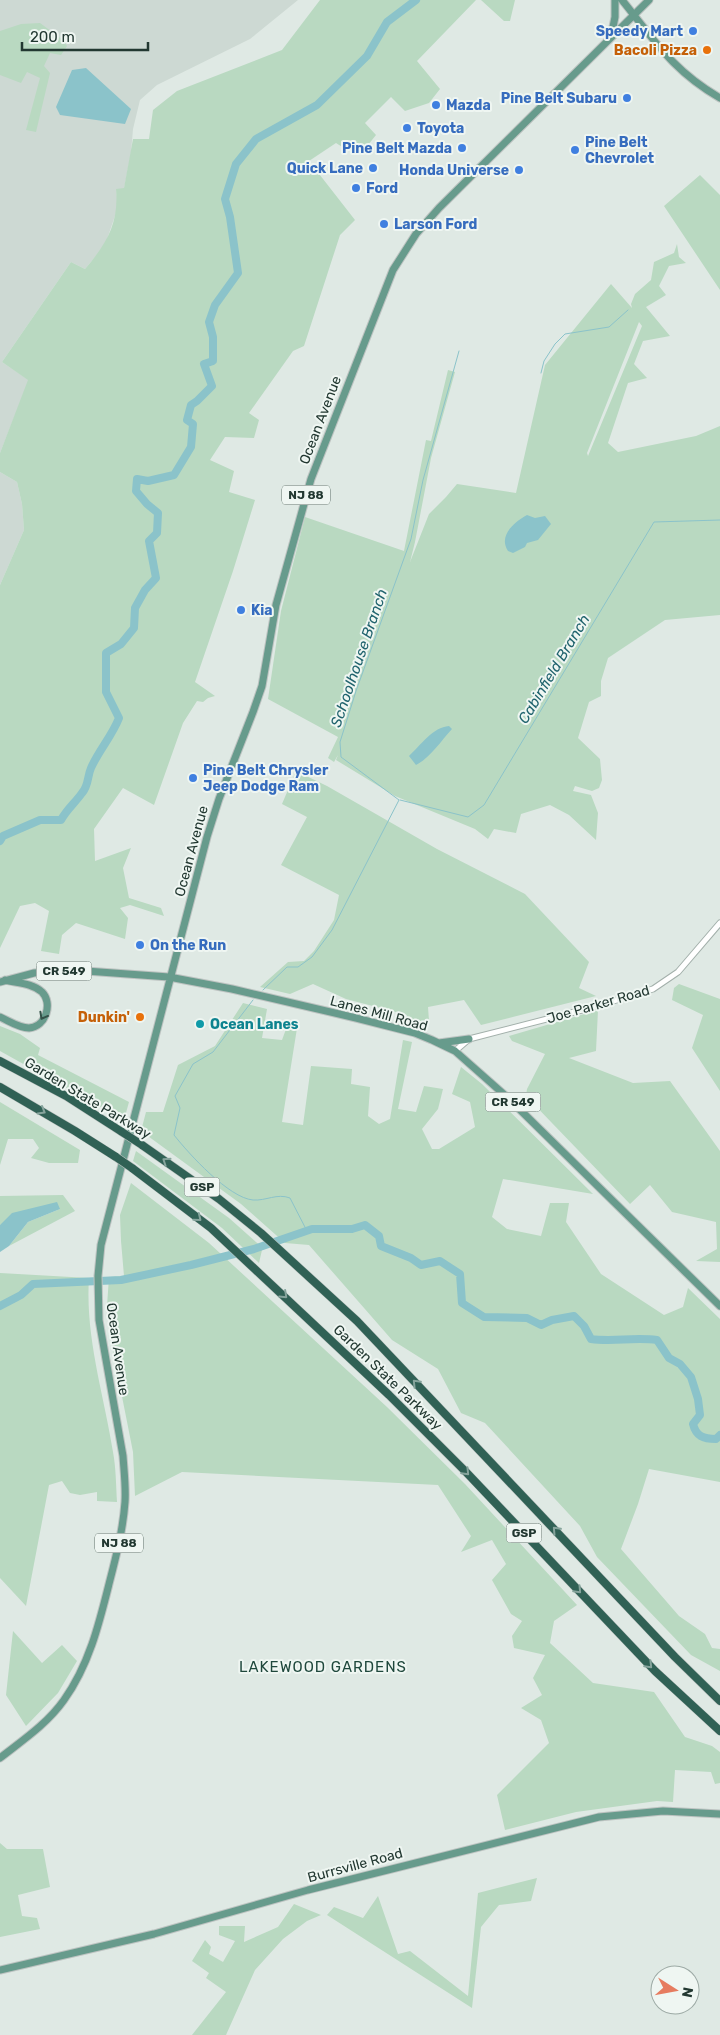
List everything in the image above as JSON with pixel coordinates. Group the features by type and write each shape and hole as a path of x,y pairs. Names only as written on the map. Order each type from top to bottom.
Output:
{"highway":[{"name":"Garden State Parkway","path":"0,1061 66,1096 142,1145 212,1194 287,1256 357,1322 720,1701"},
{"name":"Garden State Parkway","path":"0,1087 116,1157 178,1202 228,1243 432,1437 655,1672 720,1731"}],"main road":[{"path":"611,37 615,17 615,0"},
{"path":"622,0 664,54 698,84 720,98"},
{"name":"Ocean Avenue","path":"0,1758 50,1717 64,1701 81,1672 100,1622 118,1551 124,1514 125,1479 123,1456 98,1320 98,1276 101,1245 210,824 262,686 276,605 311,479 390,276 406,247 429,218 649,0"},
{"name":"CR 549","path":"2,981 34,973 71,970 169,978"},
{"name":"Lanes Mill Road","path":"169,978 216,986 415,1033 455,1051 508,1098 720,1306"},
{"path":"0,1017 29,1028 41,1022 48,1008 45,996 40,991 29,985 2,981"},
{"path":"439,1043 469,1039"},
{"name":"Burrsville Road","path":"0,1970 154,1934 317,1888 599,1817 663,1811 720,1814"}],"street":[{"name":"Joe Parker Road","path":"455,1051 469,1039 590,1008 653,989 678,972 720,923"}],"shaded area":[{"path":"0,0 298,0 250,39 157,85 140,100 133,129 131,153 124,189 116,189 118,207 105,245 85,269 71,262 2,362 29,380 0,453"},
{"path":"0,472 17,482 22,504 24,530 0,585"}],"green space":[{"path":"320,0 476,0 417,61 440,89 429,103 405,111 391,97 365,123 376,135 368,145 347,150 336,143 309,161 355,220 340,235 304,346 293,351 249,413 259,420 254,438 225,437 210,460 234,471 229,492 255,500 195,682 215,696 203,702 197,701 183,723 154,805 123,788 94,829 95,861 131,848 123,868 129,898 161,908 164,916 130,905 120,908 128,918 125,939 76,923 62,935 59,954 41,951 49,911 35,903 20,906 0,948 0,585 24,530 22,504 17,482 0,472 0,453 28,380 2,362 71,262 85,269 100,250 110,232 116,212 116,189 124,188 133,139 149,139 153,110 177,91 282,50"},
{"path":"481,0 515,0 510,21 504,21"},
{"path":"40,23 63,40 67,46 61,55 50,53 44,66 50,73 36,132 26,130 40,78 27,72 21,83 0,75 0,31 21,24"},
{"path":"700,175 720,195 720,290 664,206"},
{"path":"677,244 679,257 686,263 669,266 659,286 666,295 646,307 670,336 643,341 634,364 647,378 628,383 608,443 618,452 696,436 720,426 720,615 665,620 608,658 601,681 601,696 589,702 578,738 600,759 602,780 599,788 592,791 575,786 573,791 591,795 598,813 596,840 569,815 550,805 521,814 516,833 494,829 488,839 475,829 395,796 336,760 338,755 334,762 328,758 338,737 268,699 281,611 305,517 404,551 426,440 431,441 448,370 455,372 431,458 410,562 429,514 457,484 516,493 545,365 611,284 632,308 631,304 635,294 651,280 654,262 674,253","holes":["639,322 642,326 588,456 587,453"]},
{"path":"296,771 327,786 437,849 525,894 589,962 579,988 596,996 481,1025 464,1000 428,1007 429,1021 425,1020 421,1025 406,1021 407,1015 346,999 313,984 290,994 260,987 288,962 304,961 314,951 334,920 339,895 281,865 307,817 282,804"},
{"path":"679,984 720,999 720,1091 692,1048 703,1015 672,1000 674,988"},
{"path":"243,1003 267,1009 262,1038 282,1040 289,1021 298,1022 282,1122 303,1125 311,1066 352,1069 351,1084 370,1087 368,1116 379,1124 390,1119 403,1040 412,1042 398,1109 416,1112 424,1086 443,1089 438,1109 422,1129 432,1149 439,1149 475,1127 470,1102 452,1094 461,1067 482,1084 593,1194 503,1179 492,1217 507,1229 541,1236 550,1203 569,1203 566,1222 601,1274 664,1315 683,1307 688,1288 720,1319 720,1482 649,1469 621,1549 679,1616 705,1634 712,1648 720,1649 720,1671 691,1655 597,1557 580,1526 485,1423 461,1413 438,1369 392,1340 309,1245 285,1243 241,1204 141,1131 146,1112 163,1112 178,1065 215,1046"},
{"path":"598,1010 596,1051 569,1058 633,1083 670,1081 720,1151 720,1262 696,1261 717,1249 716,1222 672,1212 650,1185 630,1204 526,1096 527,1089 545,1054 512,1041 509,1036"},
{"path":"0,1026 20,1034 40,1048 38,1055 129,1102 124,1120 0,1051"},
{"path":"0,1102 80,1150 78,1163 49,1163 31,1158 39,1148 33,1139 8,1139 0,1165"},
{"path":"136,1151 229,1218 264,1249 262,1250 259,1263 222,1228 133,1161"},
{"path":"131,1183 209,1243 387,1407 465,1484 577,1605 554,1621 550,1643 593,1683 654,1692 685,1737 712,1746 720,1752 720,1783 715,1784 711,1772 675,1770 673,1802 657,1801 576,1812 505,1830 497,1795 549,1743 541,1720 521,1708 542,1695 533,1678 545,1655 514,1648 512,1636 522,1621 511,1614 492,1580 506,1564 492,1540 461,1552 471,1536 438,1485 182,1472 135,1496 133,1452 112,1346 107,1306 109,1277 124,1276 120,1215"},
{"path":"63,1195 75,1211 9,1246 28,1222 60,1209 0,1225 0,1196"},
{"path":"0,1273 89,1278 92,1344 115,1470 117,1502 97,1501 97,1492 80,1495 70,1493 62,1481 49,1485 26,1606 0,1578"},
{"path":"13,1631 42,1663 62,1645 77,1661 58,1693 26,1726 6,1695"},
{"path":"0,1843 7,1849 43,1849 50,1887 18,1895 22,1916 37,1918 40,1929 0,1937"},
{"path":"537,1878 531,1901 499,1905 481,1927 472,2008 327,1915 334,1907 363,1918 378,1896 398,1954 410,1951 468,1996 478,1893"},
{"path":"294,1904 321,1915 307,1921 283,1939 255,1970 226,2035 192,2035 226,1992 206,1978 209,1973 192,1961 205,1940 211,1947 209,1954 223,1962 235,1941 219,1935 219,1926 245,1926 244,1942 278,1927"}],"water":[{"path":"86,68 131,109 125,124 60,115 56,107 72,70"},
{"path":"527,515 535,518 545,516 551,524 538,540 527,543 525,547 513,553 508,551 505,545 506,535 517,521"},
{"path":"449,726 452,729 431,754 416,765 409,756 432,733"},
{"path":"57,1202 60,1209 28,1222 9,1246 0,1252 0,1225 12,1213"}],"waterway":[{"path":"0,841 3,836 40,820 61,820 84,790 91,768 119,718 106,692 106,653 121,644 134,628 135,608 145,590 156,578 149,541 157,533 158,513 136,491 137,479 148,481 174,475 191,447 193,424 187,420 191,405 212,386 204,364 213,361 213,337 209,322 215,305 238,273 230,217 225,199 236,164 256,139 317,105 367,56 387,22 416,0"},
{"path":"541,373 544,361 555,344 565,334 609,327 628,310"},
{"name":"Schoolhouse Branch","path":"263,990 287,967 298,967 312,957 332,930 399,800 341,757 340,742 356,691 411,539 423,480 459,351"},
{"name":"Cabinfield Branch","path":"400,800 468,817 484,805 654,522 720,520"},
{"name":"Schoolhouse Branch","path":"253,1000 213,1052 193,1064 175,1096 180,1108 174,1135 210,1174 233,1192 253,1200 281,1196 290,1198 307,1231"},
{"path":"0,1306 21,1295 33,1284 121,1280 254,1249 312,1229 352,1229 365,1225 379,1236 381,1246 411,1258 421,1265 440,1261 460,1274 462,1303 484,1317 527,1318 541,1325 552,1320 574,1316 584,1326 591,1339 657,1340 669,1358 680,1364 691,1377 698,1399 700,1415 693,1424 696,1431 701,1436 707,1438 716,1439 720,1435"}],"place":[{"name":"Speedy Mart","path":"693,31"},
{"name":"Bacoli Pizza","path":"707,50"},
{"name":"Pine Belt Subaru","path":"627,98"},
{"name":"Mazda","path":"436,105"},
{"name":"Toyota","path":"407,128"},
{"name":"Pine Belt Mazda","path":"462,148"},
{"name":"Pine Belt Chevrolet","path":"575,150"},
{"name":"Quick Lane","path":"373,168"},
{"name":"Honda Universe","path":"519,170"},
{"name":"Ford","path":"356,188"},
{"name":"Larson Ford","path":"384,224"},
{"name":"Kia","path":"241,610"},
{"name":"Pine Belt Chrysler Jeep Dodge Ram","path":"193,778"},
{"name":"On the Run","path":"140,945"},
{"name":"Dunkin'","path":"140,1017"},
{"name":"Ocean Lanes","path":"200,1024"}],"district":[{"name":"LAKEWOOD GARDENS","path":"323,1667"}]}
